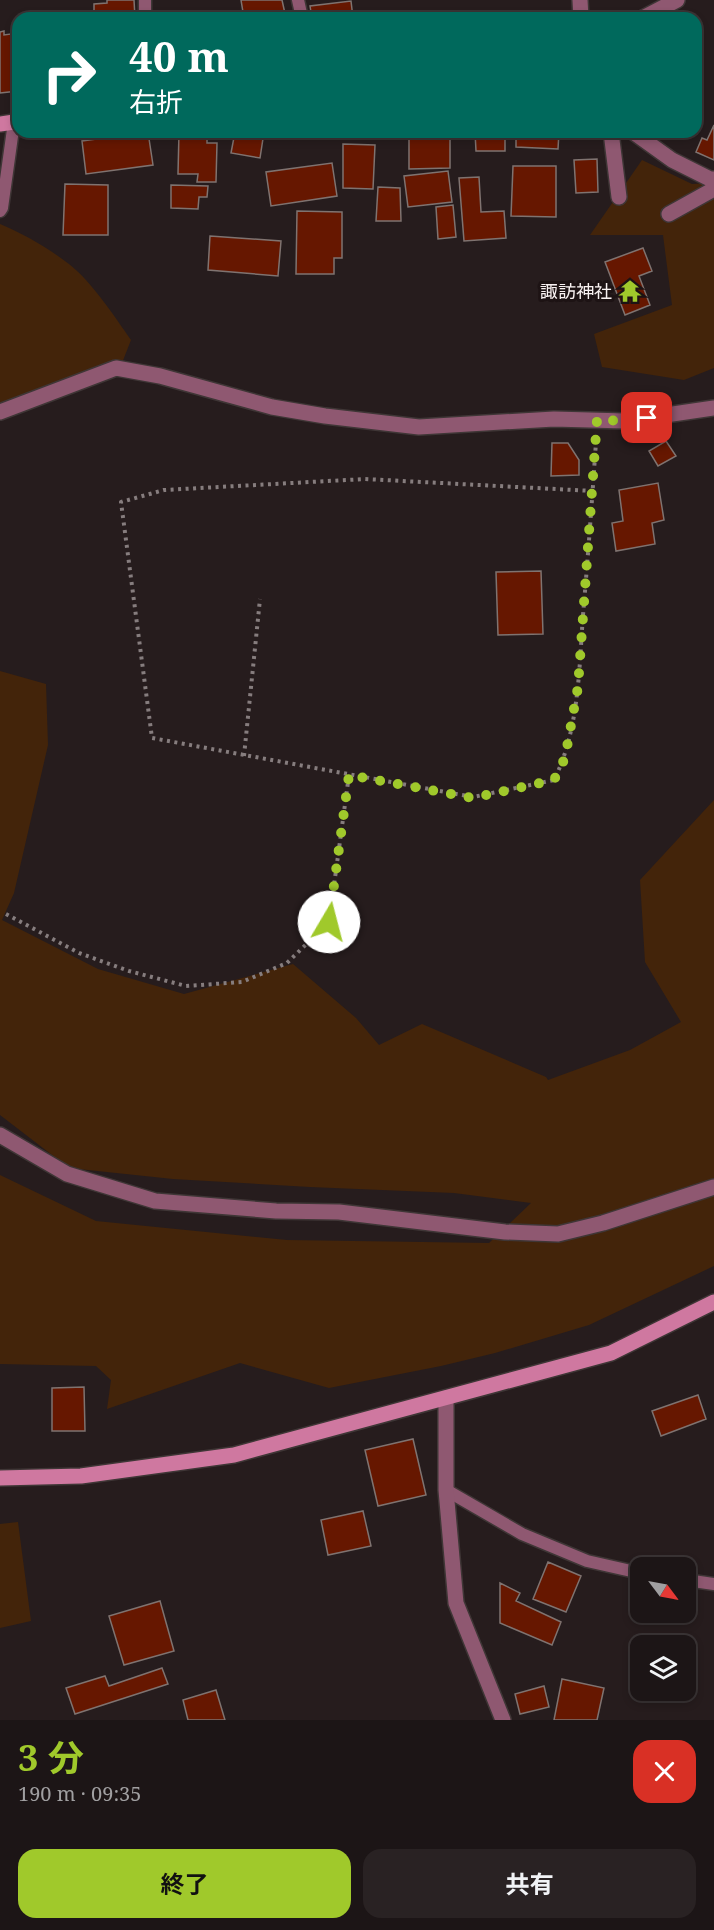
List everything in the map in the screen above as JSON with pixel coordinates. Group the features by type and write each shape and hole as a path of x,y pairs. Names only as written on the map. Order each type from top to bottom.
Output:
{"street":[{"path":"654,12 677,0"},
{"path":"611,138 619,198"},
{"path":"641,138 672,160 714,179"},
{"path":"669,214 714,189"},
{"path":"0,412 116,368 160,376 272,407 419,427 554,419 625,421 714,408"},
{"path":"0,1135 67,1174 155,1201 276,1211 339,1212 505,1232 558,1234 603,1223 714,1187"},
{"path":"0,1478 81,1476 234,1455 611,1353 714,1302"},
{"path":"446,1398 446,1490 456,1603 503,1720"}],"lane":[{"path":"0,211 11,122"},
{"path":"446,1490 522,1534 587,1561 630,1570"},
{"path":"696,1581 714,1584"}],"path":[{"path":"593,491 365,480 164,490 121,502 152,738 473,798 554,780 565,758 578,687 593,491 597,420"},
{"path":"244,756 260,599"},
{"path":"6,914 79,953 129,971 186,986 242,982 287,963 329,922 349,775"}],"shaded area":[{"path":"642,160 692,184 714,183 714,368 684,380 602,367 594,334 672,305 663,235 590,235"},
{"path":"0,224 44,247 77,271 102,300 131,340 122,363 0,421"},
{"path":"0,671 46,684 48,745 14,893 2,920 98,969 184,994 293,964 356,1018 379,1045 422,1024 546,1077 548,1080 630,1050 681,1022 645,962 640,880 714,800 714,1266 589,1325 495,1353 329,1388 240,1363 107,1409 111,1380 96,1366 0,1364 0,1175 96,1221 287,1240 489,1243 531,1203 454,1193 173,1179 69,1168 0,1115"},
{"path":"18,1522 31,1621 0,1628 0,1524"}],"building":[{"path":"107,0 134,0 135,12 94,12 94,4 107,3"},
{"path":"241,0 282,0 285,12 243,12"},
{"path":"351,1 352,12 311,12 310,6"},
{"path":"4,31 4,35 12,34 12,92 0,93 0,32"},
{"path":"714,125 714,160 696,152 702,138 707,140"},
{"path":"104,138 149,138 153,165 86,174 82,141"},
{"path":"179,138 207,138 207,143 217,143 216,182 197,182 198,174 178,174"},
{"path":"234,138 263,138 260,158 231,153"},
{"path":"409,138 450,138 450,168 409,169"},
{"path":"475,138 505,138 505,151 476,151"},
{"path":"516,138 559,138 558,149 516,147"},
{"path":"343,144 375,145 373,189 343,188"},
{"path":"597,159 598,192 576,193 574,160"},
{"path":"332,163 337,196 271,206 266,172"},
{"path":"513,166 556,166 556,217 511,216"},
{"path":"448,171 452,202 408,207 404,176"},
{"path":"479,177 481,212 504,211 506,238 464,241 459,178"},
{"path":"65,184 108,185 108,235 63,235"},
{"path":"171,185 208,186 207,197 199,197 198,209 171,208"},
{"path":"378,187 400,188 401,221 376,221"},
{"path":"453,205 456,237 438,239 436,207"},
{"path":"297,211 342,212 342,258 334,258 334,274 296,274"},
{"path":"210,236 281,241 278,276 208,270"},
{"name":"諏訪神社","path":"643,248 652,271 639,276 650,305 625,315 605,262"},
{"path":"666,441 676,456 658,466 649,451"},
{"path":"552,443 568,443 579,460 579,475 551,476"},
{"path":"658,483 664,520 652,523 655,544 616,551 612,523 623,521 619,490"},
{"path":"541,571 543,634 498,635 496,572"},
{"path":"84,1387 85,1431 52,1431 52,1388"},
{"path":"698,1395 706,1419 661,1436 652,1411"},
{"path":"413,1439 426,1495 378,1506 365,1450"},
{"path":"363,1511 371,1546 328,1555 321,1520"},
{"path":"548,1562 581,1576 566,1612 533,1599"},
{"path":"500,1583 520,1593 516,1601 561,1622 552,1645 500,1623"},
{"path":"160,1601 174,1651 124,1665 109,1616"},
{"path":"162,1668 168,1684 75,1714 66,1688 105,1676 109,1686"},
{"path":"562,1679 604,1688 597,1720 554,1720"},
{"path":"544,1686 549,1707 520,1714 515,1694"},
{"path":"216,1690 225,1720 188,1720 183,1700"}],"place":[{"name":"諏訪神社","path":"630,291"}],"route":[{"path":"329,922 349,775 473,798 554,780 565,758 578,687 597,420 625,421 647,418"}]}
